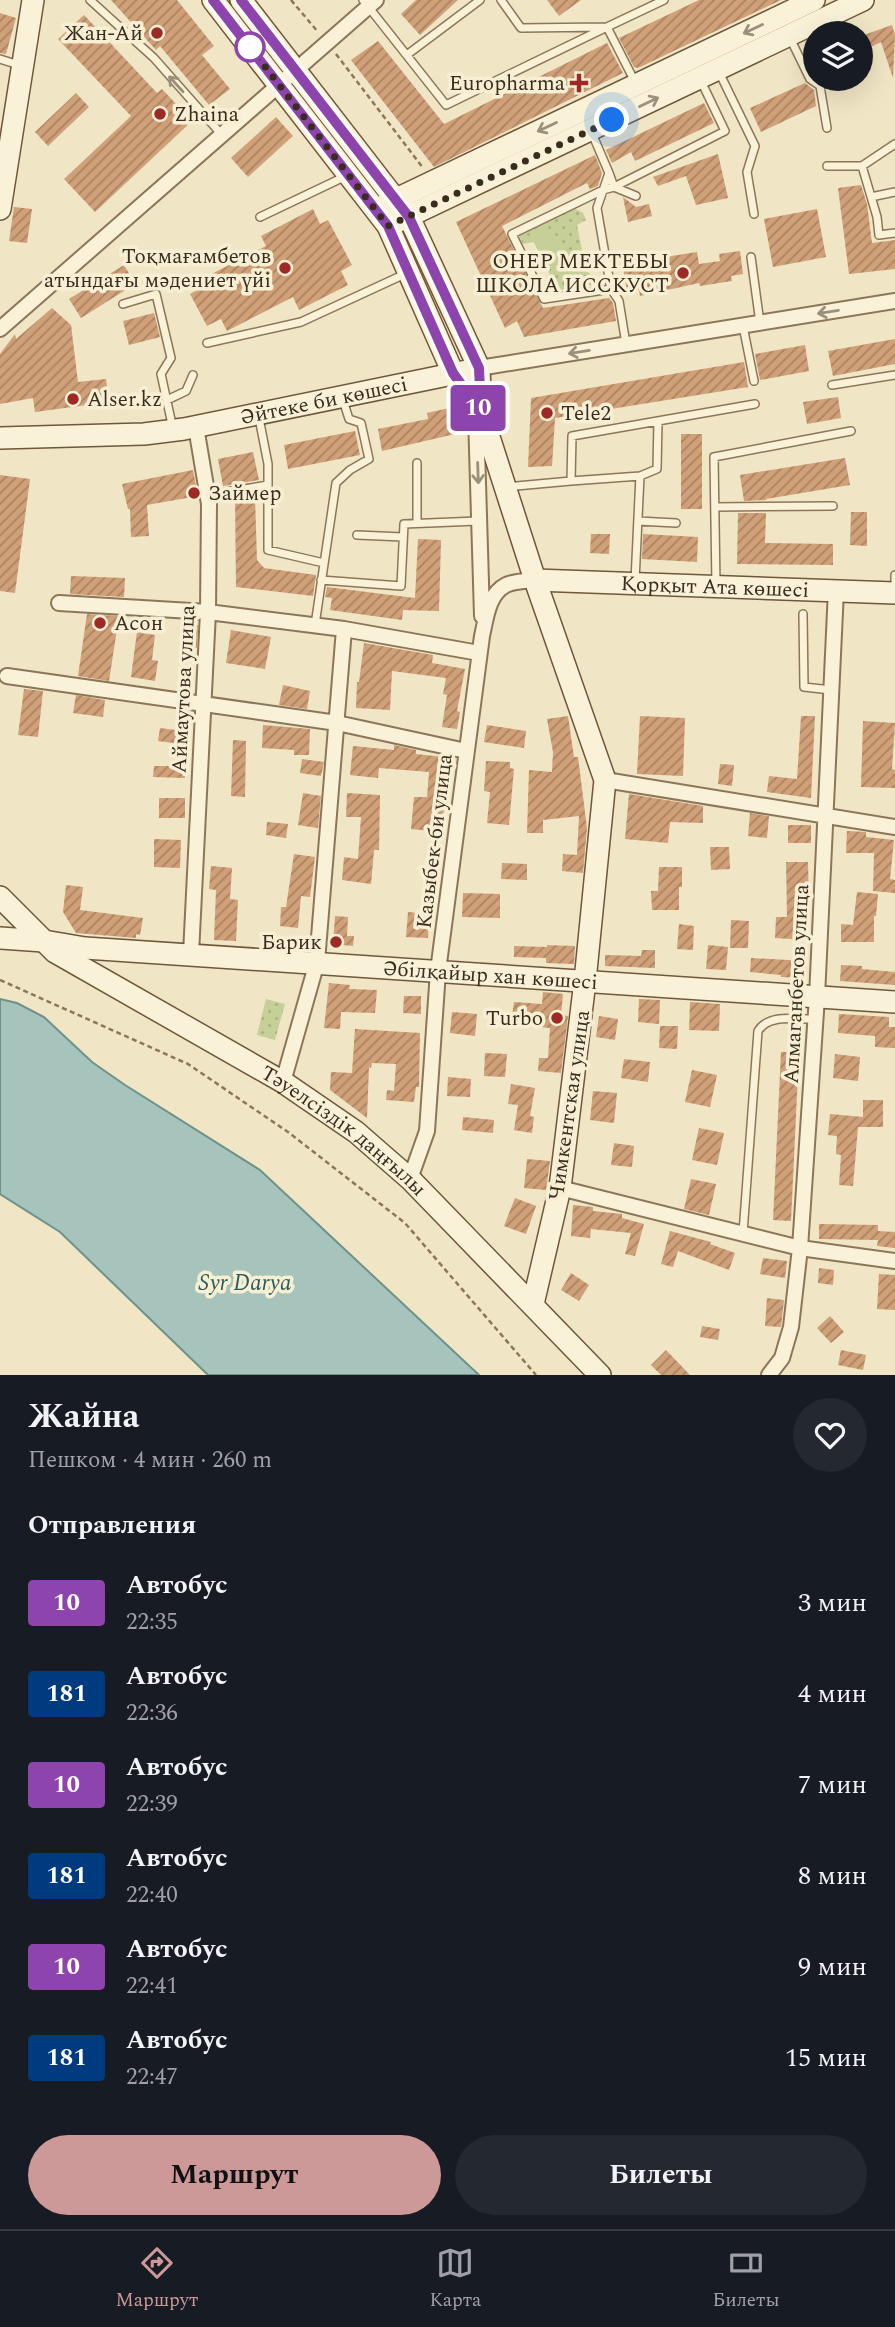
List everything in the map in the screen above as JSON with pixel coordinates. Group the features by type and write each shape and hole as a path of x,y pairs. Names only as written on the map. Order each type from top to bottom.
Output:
{"street":[{"path":"0,209 33,0"},
{"path":"213,0 382,217 453,373 479,408"},
{"path":"241,0 409,217 479,368 482,636"},
{"path":"382,217 397,199 814,0"},
{"path":"382,217 409,217 863,0"},
{"path":"0,329 328,43 369,2"},
{"name":"Әйтеке би көшесі","path":"0,438 144,434 197,427 479,368 895,301"},
{"name":"Чимкентская улица","path":"479,408 535,580 605,780 585,981 560,1188 533,1304"},
{"name":"Аймаутова улица","path":"191,954 208,612 209,504 197,427"},
{"name":"Қорқыт Ата көшесі","path":"535,580 895,593"},
{"name":"Казыбек-би улица","path":"410,1179 427,1131 438,971 482,636 491,600 498,592 507,584 535,580"},
{"name":"Алмаганбетов улица","path":"769,1375 782,1358 791,1327 800,1248 827,815 836,590"},
{"path":"59,603 208,612 344,629 480,653"},
{"path":"283,1082 317,962 344,629"},
{"path":"7,676 337,723 466,751"},
{"path":"605,780 895,827"},
{"path":"0,897 50,946"},
{"path":"0,938 50,946"},
{"path":"0,949 50,946"},
{"name":"Әбілқайыр хан көшесі","path":"50,946 895,1002"},
{"name":"Тәуелсіздік даңғылы","path":"50,946 283,1082 356,1132 410,1179 600,1375"},
{"path":"560,1188 800,1248 895,1261"}],"lane":[{"path":"90,0 154,58 222,135"},
{"path":"408,54 480,0"},
{"path":"501,0 522,28 607,27"},
{"path":"369,2 446,105 664,0"},
{"path":"607,27 636,85"},
{"path":"789,36 803,65"},
{"path":"0,59 22,67"},
{"path":"611,289 544,299 512,234 725,131 709,74"},
{"path":"709,74 755,146 747,172 754,214"},
{"path":"821,91 827,128"},
{"path":"591,130 614,187 636,197"},
{"path":"827,166 862,166 895,144"},
{"path":"862,166 879,235 895,233"},
{"path":"609,173 597,208 611,289 619,301 626,344"},
{"path":"260,217 350,174"},
{"path":"871,197 895,192"},
{"path":"751,257 760,323"},
{"path":"207,343 301,322 409,273"},
{"path":"123,304 156,295 171,358 161,374 173,430"},
{"path":"743,326 754,381"},
{"path":"832,385 895,374"},
{"path":"167,400 186,391 193,375"},
{"path":"314,626 336,483 349,470 369,459 361,423 349,419 342,396"},
{"path":"571,481 572,436 755,404"},
{"path":"258,414 268,464 268,550 324,562"},
{"path":"506,487 640,476 657,469 658,421"},
{"path":"716,586 714,457 850,431"},
{"path":"417,463 417,523"},
{"path":"635,583 640,476"},
{"path":"219,493 268,485"},
{"path":"715,507 833,506"},
{"path":"321,580 401,586 404,524 479,520"},
{"path":"638,521 676,523"},
{"path":"357,535 403,537"},
{"path":"895,575 895,593"},
{"path":"803,614 804,687 832,690"},
{"path":"743,1234 758,1031 771,1020 815,1019"}],"path":[{"path":"291,0 328,43 433,181"},
{"path":"0,981 188,1065 288,1132 404,1223 536,1375"}],"green space":[{"path":"574,208 583,213 586,220 577,225 586,271 593,276 591,285 558,291 534,242 523,244 519,236"},
{"path":"547,226 565,262 547,269 530,234"},
{"path":"266,999 285,1004 275,1040 257,1035"}],"water":[{"name":"Syr Darya","path":"0,999 17,1003 44,1017 92,1062 260,1170 479,1375 208,1375 60,1232 0,1194"}],"building":[{"path":"111,0 177,0 214,46 202,55 230,89 209,105 160,46 156,50"},
{"path":"416,0 458,0 420,35 401,14"},
{"path":"547,0 581,0 559,16"},
{"path":"699,0 781,0 638,68 634,67 619,38"},
{"path":"0,13 16,18 6,54 0,53"},
{"name":"Zhaina","path":"84,15 157,93 162,89 192,121 95,212 64,179 131,116 58,39"},
{"path":"892,25 895,35 893,78 881,42 873,46 873,32"},
{"path":"378,41 444,124 607,43 623,73 434,167 351,60"},
{"path":"803,84 803,91 814,91 816,106 761,132 750,108"},
{"path":"76,93 89,107 48,146 35,132"},
{"path":"704,103 714,123 635,161 631,152 612,163 606,150"},
{"path":"276,117 293,136 248,177 231,158"},
{"path":"718,154 728,198 696,205 686,176 658,186 653,177"},
{"path":"595,155 602,173 598,186 590,189 587,183 502,226 543,308 609,298 613,303 616,321 524,337 517,321 505,328 456,222"},
{"path":"861,185 867,204 872,243 895,240 895,269 849,274 838,188"},
{"path":"623,197 636,207 649,204 652,216 628,222"},
{"path":"14,207 32,209 27,243 9,241"},
{"name":"Тоқмағамбетов атындағы мәдениет үйі","path":"313,209 320,224 328,220 352,265 341,271 348,285 299,310 293,297 227,331 221,319 207,326 190,294 201,288 198,281 266,246 261,236"},
{"path":"817,209 826,257 773,267 764,219"},
{"name":"ОНЕР МЕКТЕБЫ ШКОЛА ИССКУСТ","path":"740,251 743,274 731,276 732,281 700,286 699,283 640,296 639,290 627,292 623,267 643,264 644,272 667,268 665,257 697,252 699,264 720,261 719,254"},
{"path":"124,265 135,284 81,318 69,299"},
{"path":"52,308 71,325 78,382 106,379 109,402 35,412 33,398 0,404 0,354 15,334 16,339"},
{"path":"154,313 160,337 129,345 123,321"},
{"path":"895,339 895,364 833,376 828,351"},
{"path":"805,345 809,371 760,380 755,354"},
{"path":"744,362 748,387 555,418 552,466 528,467 531,398"},
{"path":"838,397 841,418 807,424 803,402"},
{"path":"449,408 455,434 382,451 378,429 428,419 427,413"},
{"path":"355,431 360,455 288,469 284,445"},
{"path":"681,434 702,434 702,509 681,509"},
{"path":"253,452 259,480 223,486 218,459"},
{"path":"845,458 850,485 766,500 744,501 740,475"},
{"path":"193,470 198,496 147,505 149,536 131,537 130,509 122,484"},
{"path":"0,475 30,479 15,593 0,591"},
{"path":"235,497 255,497 257,560 264,568 316,575 313,596 236,587"},
{"path":"851,512 867,512 867,546 850,545"},
{"path":"738,513 766,513 765,543 833,544 833,565 737,564"},
{"path":"591,534 610,534 609,554 590,553"},
{"path":"643,534 698,537 697,562 642,559"},
{"path":"418,539 441,540 439,611 403,610 402,620 330,610 332,598 325,597 327,587 415,598"},
{"path":"71,576 125,578 124,597 70,594"},
{"path":"87,614 119,616 109,681 78,676"},
{"path":"182,623 198,625 197,648 180,647"},
{"path":"231,630 271,637 265,669 226,663"},
{"path":"137,632 155,635 152,660 158,661 155,681 131,677"},
{"path":"364,643 433,655 432,663 465,669 457,711 460,712 457,729 442,727 447,695 443,694 446,678 392,671 390,710 356,708 357,682"},
{"path":"283,685 310,691 307,709 279,705"},
{"path":"24,689 43,691 38,737 18,735"},
{"path":"76,695 105,700 103,717 73,713"},
{"path":"568,716 574,757 578,757 587,828 583,873 562,871 563,854 577,855 579,816 543,820 543,833 527,833 529,770 552,772 553,752 547,719"},
{"path":"640,716 685,718 683,776 637,774"},
{"path":"801,716 815,716 811,798 767,792 769,776 797,779"},
{"path":"863,721 895,723 892,769 895,770 895,788 861,787"},
{"path":"263,725 310,729 309,755 294,755 294,750 262,748"},
{"path":"487,725 526,731 524,748 484,742"},
{"path":"160,728 191,732 189,745 158,741"},
{"path":"233,740 246,741 245,797 231,796"},
{"path":"394,745 416,750 416,754 453,758 451,783 446,783 442,832 411,829 414,797 427,797 429,772 379,768 378,778 350,775 353,746 394,750"},
{"path":"302,759 324,762 321,776 300,773"},
{"path":"486,761 510,762 510,768 514,769 509,825 487,823 490,792 484,791"},
{"path":"720,764 734,765 732,786 718,784"},
{"path":"154,766 185,766 185,778 153,777"},
{"path":"303,793 321,796 318,828 298,825"},
{"path":"347,793 380,795 379,850 374,850 371,884 342,880 344,857 358,859 361,817 346,817"},
{"path":"629,794 703,806 703,823 670,822 668,843 625,839"},
{"path":"159,798 185,798 185,818 159,818"},
{"path":"750,813 769,816 767,838 748,836"},
{"path":"267,822 288,824 286,838 266,835"},
{"path":"788,825 811,825 811,843 788,843"},
{"path":"847,831 866,832 866,837 894,840 890,879 895,880 895,893 873,891 874,853 846,853"},
{"path":"154,839 181,840 180,868 154,867"},
{"path":"710,847 729,847 730,869 711,870"},
{"path":"294,854 315,857 310,897 301,896 298,928 280,926 281,907 286,907"},
{"path":"786,862 808,862 809,906 806,940 775,938 776,917 787,917"},
{"path":"502,863 527,864 527,880 501,879"},
{"path":"211,866 232,868 230,899 238,900 236,941 214,940 216,890 209,889"},
{"path":"659,867 682,867 679,910 652,910 651,891 658,891"},
{"path":"66,885 83,887 80,910 143,918 140,935 136,934 136,938 76,933 63,912"},
{"path":"857,892 878,894 874,916 874,942 841,942 841,924 853,925"},
{"path":"463,893 500,894 500,918 462,917"},
{"path":"408,912 429,914 428,938 406,937"},
{"path":"335,916 348,917 347,936 354,936 353,946 333,944"},
{"path":"731,920 749,921 748,948 730,948"},
{"path":"679,924 694,926 693,950 677,949"},
{"path":"708,945 728,947 726,970 706,969"},
{"path":"514,946 575,946 574,964 546,963 546,958 514,957"},
{"path":"642,950 655,950 655,968 605,966 605,955 641,956"},
{"path":"751,958 806,961 805,978 750,972"},
{"path":"841,965 895,972 895,985 840,981"},
{"path":"329,983 350,985 349,989 377,990 375,1013 341,1012 340,1029 324,1028"},
{"path":"543,992 563,994 561,1015 568,1016 561,1073 538,1071 539,1058 548,1058 550,1028 511,1024 514,1002 542,1004"},
{"path":"404,996 421,996 421,1014 403,1013"},
{"path":"639,999 660,1000 659,1024 638,1022"},
{"path":"690,1002 720,1004 719,1031 689,1030"},
{"path":"452,1012 477,1014 475,1036 450,1033"},
{"path":"839,1014 889,1017 889,1027 895,1027 895,1048 875,1047 875,1036 838,1033"},
{"path":"599,1016 618,1019 615,1040 596,1037"},
{"path":"660,1026 678,1026 677,1049 659,1048"},
{"path":"355,1029 420,1033 419,1087 416,1087 414,1102 386,1100 387,1090 394,1091 396,1064 372,1063 371,1068 369,1067 367,1118 330,1090 331,1072 352,1073"},
{"path":"781,1052 799,1052 791,1221 773,1220"},
{"path":"485,1053 507,1054 505,1077 484,1076"},
{"path":"835,1054 860,1057 858,1081 833,1078"},
{"path":"624,1059 650,1062 648,1082 621,1078"},
{"path":"692,1070 717,1075 710,1107 685,1102"},
{"path":"448,1077 471,1079 470,1097 447,1096"},
{"path":"511,1084 535,1088 530,1116 534,1117 532,1133 514,1130 518,1105 508,1104"},
{"path":"593,1091 617,1093 614,1123 590,1120"},
{"path":"863,1100 883,1100 883,1127 858,1127 853,1186 839,1185 841,1155 836,1154 837,1136 828,1135 830,1114 863,1117"},
{"path":"463,1117 494,1120 493,1133 462,1130"},
{"path":"699,1128 724,1133 717,1165 692,1160"},
{"path":"614,1143 634,1146 632,1167 611,1165"},
{"path":"527,1159 550,1161 546,1190 524,1188"},
{"path":"691,1179 716,1184 709,1215 684,1209"},
{"path":"515,1198 536,1206 526,1234 504,1226"},
{"path":"573,1205 593,1207 593,1211 622,1214 622,1218 644,1224 635,1256 625,1254 631,1233 591,1229 590,1238 571,1236"},
{"path":"819,1224 878,1225 878,1231 895,1232 895,1248 877,1246 878,1240 819,1239"},
{"path":"670,1231 711,1242 710,1244 735,1253 729,1270 678,1251 673,1267 661,1264"},
{"path":"763,1258 787,1261 785,1278 760,1274"},
{"path":"819,1268 834,1270 833,1285 818,1283"},
{"path":"571,1273 589,1285 579,1301 561,1290"},
{"path":"879,1274 895,1275 895,1310 877,1309"},
{"path":"767,1298 784,1300 781,1327 765,1326"},
{"path":"830,1316 844,1332 831,1343 817,1328"},
{"path":"702,1326 720,1329 718,1340 700,1337"},
{"path":"666,1350 690,1375 661,1375 651,1365"},
{"path":"841,1350 866,1355 863,1370 838,1365"}],"bus line":[{"name":"10","path":"213,0 388,226 453,373 481,412 479,368 409,217 241,0"}],"place":[{"name":"Жан-Ай","path":"157,33"},
{"name":"Europharma","path":"579,83"},
{"name":"Zhaina","path":"160,114"},
{"name":"Тоқмағамбетов атындағы мәдениет үйі","path":"285,268"},
{"name":"ОНЕР МЕКТЕБЫ ШКОЛА ИССКУСТ","path":"683,273"},
{"name":"Alser.kz","path":"73,399"},
{"name":"Tele2","path":"547,413"},
{"name":"Займер","path":"194,493"},
{"name":"Асон","path":"100,623"},
{"name":"Барик","path":"336,942"},
{"name":"Turbo","path":"557,1018"}],"route":[{"path":"250,47 388,226 612,120"}]}
